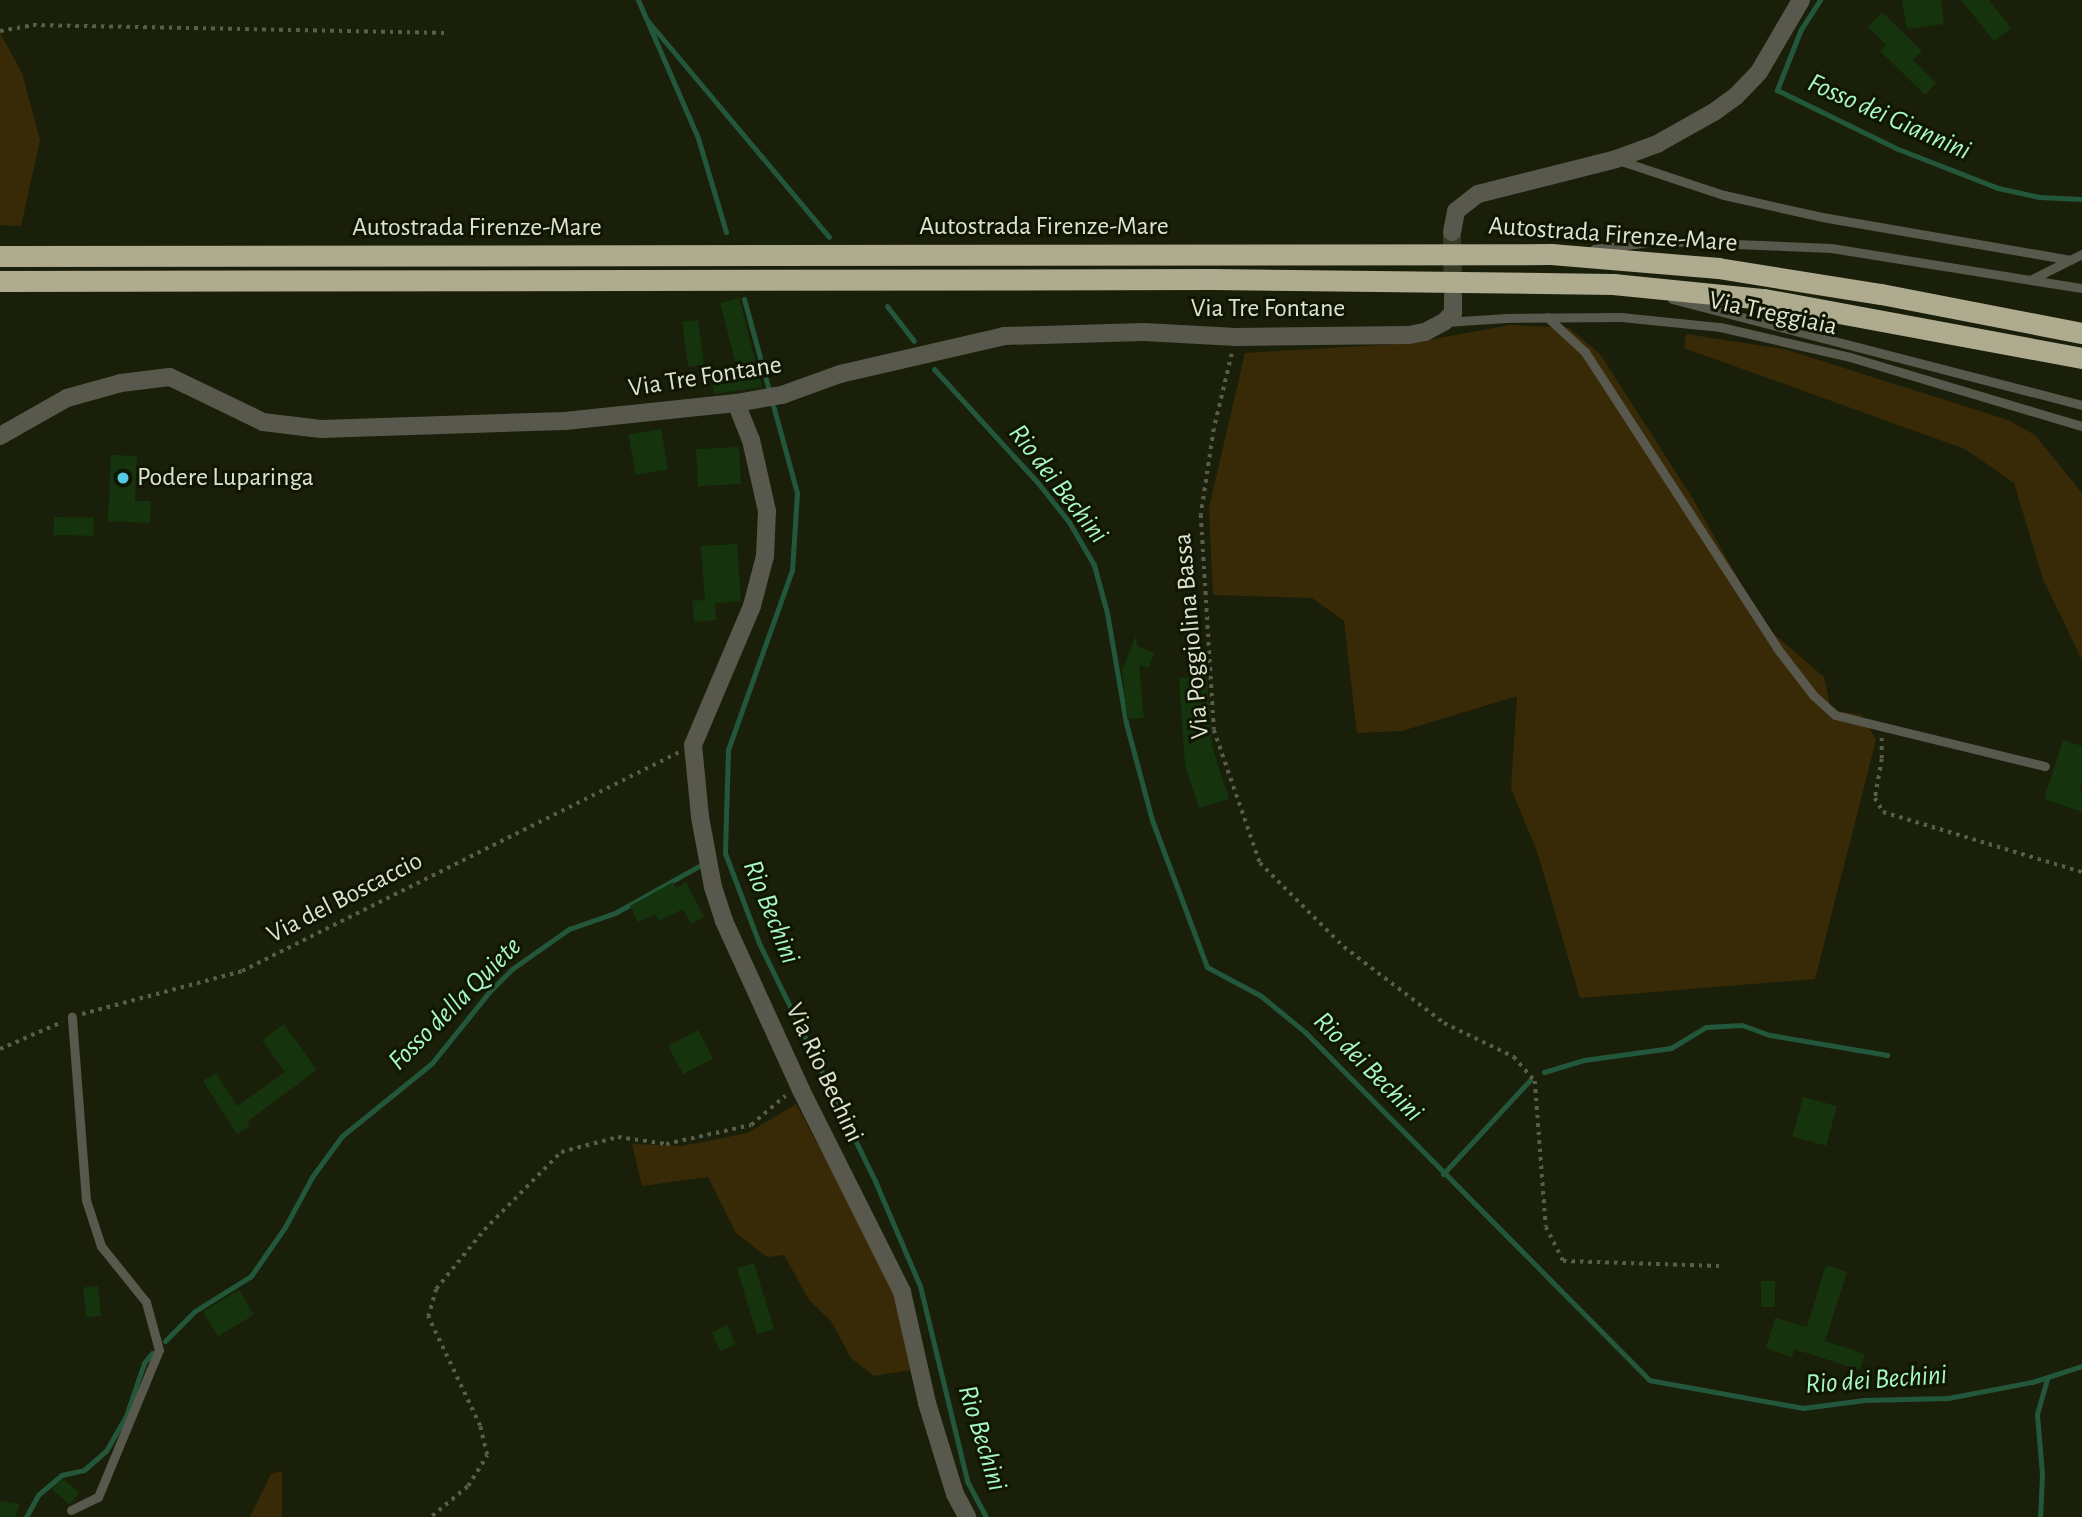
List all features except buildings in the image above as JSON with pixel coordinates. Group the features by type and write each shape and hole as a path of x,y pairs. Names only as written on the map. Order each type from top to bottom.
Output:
{"highway":[{"name":"Autostrada Firenze-Mare","path":"0,256 1551,254 1718,268 1881,294 2082,332"},
{"name":"Autostrada Firenze-Mare","path":"0,281 1213,279 1613,284 1764,299 2082,358"}],"street":[{"path":"1452,232 1457,211 1478,194 1616,159 1688,128 1736,96 1767,60 1801,0"},
{"path":"1444,322 1453,313 1453,296"},
{"name":"Via Tre Fontane","path":"0,436 67,398 121,383 170,377 263,422 321,429 565,421 736,404 782,395 840,374 1003,336 1144,332 1236,337 1409,335 1426,332 1444,322"},
{"name":"Via Rio Bechini","path":"736,404 751,440 766,511 765,556 752,606 693,745 700,817 713,887 724,921 801,1090 902,1292 927,1403 955,1494 967,1517"}],"lane":[{"path":"1616,159 1724,195 1822,217 2070,260"},
{"path":"1551,254 1659,241 1831,248 2082,288"},
{"path":"2030,280 2082,254"},
{"path":"1613,284 1801,330 2082,405"},
{"path":"1547,317 1585,352 1777,648 1813,695 1835,715 2045,766"},
{"name":"Via Treggiaia","path":"1444,322 1621,317 1741,331 1850,357 2082,426"},
{"path":"71,1510 98,1497 159,1350 146,1302 101,1246 86,1200 72,1017"}],"path":[{"path":"0,31 33,25 449,33"},
{"name":"Via Poggiolina Bassa","path":"1236,337 1214,429 1201,515 1214,730 1261,863 1344,947 1444,1023 1514,1057 1535,1081 1546,1227 1563,1261 1720,1266"},
{"path":"1873,724 1882,739 1882,759 1875,798 1883,812 2082,872"},
{"name":"Via del Boscaccio","path":"0,1049 72,1017 242,971 693,745"},
{"path":"432,1516 468,1486 487,1455 480,1426 429,1317 436,1289 484,1230 561,1152 618,1137 666,1144 751,1125 786,1096 801,1090"}],"shaded area":[{"path":"0,33 22,73 40,140 21,226 0,225"},
{"path":"1510,325 1569,328 1600,354 1693,499 1765,626 1824,677 1831,710 1861,715 1876,740 1815,979 1580,998 1537,851 1511,789 1517,696 1402,731 1357,733 1344,621 1312,598 1213,595 1209,508 1245,353 1412,343"},
{"path":"1686,334 1784,349 2008,420 2035,435 2082,493 2082,660 2043,579 2014,483 1965,449 1684,348"},
{"path":"796,1104 892,1284 910,1370 874,1376 851,1358 831,1321 809,1300 784,1255 767,1257 736,1233 708,1177 642,1186 632,1144 682,1146 748,1133"},
{"path":"282,1471 282,1517 250,1517 271,1474"}],"waterway":[{"path":"638,0 698,138 726,232"},
{"name":"Fosso dei Giannini","path":"1820,0 1801,29 1777,90 1898,149 1998,188 2039,197 2082,199"},
{"name":"Rio dei Bechini","path":"647,20 829,237"},
{"name":"Rio Bechini","path":"744,299 797,493 792,570 728,750 725,853 759,943 875,1181 920,1286 967,1481 986,1517"},
{"name":"Rio dei Bechini","path":"887,306 914,341"},
{"name":"Rio dei Bechini","path":"934,369 1038,483 1069,522 1094,565 1107,613 1126,723 1152,820 1207,967 1261,996 1305,1032 1649,1380 1803,1408 1864,1400 1948,1398 2032,1382 2082,1366"},
{"name":"Fosso della Quiete","path":"165,1341 195,1311 251,1276 285,1227 312,1177 342,1136 432,1063 489,992 512,969 569,929 615,913 699,866"},
{"path":"1544,1072 1584,1060 1671,1048 1706,1027 1742,1025 1770,1035 1887,1055"},
{"path":"1443,1174 1530,1080"},
{"name":"Fosso della Quiete","path":"26,1517 39,1494 62,1475 84,1470 106,1451 126,1416 144,1363 152,1353"},
{"path":"2040,1517 2042,1474 2037,1414 2047,1378"}],"tunnel":[{"path":"1452,232 1453,293"}],"place":[{"name":"Podere Luparinga","path":"123,478"}]}
